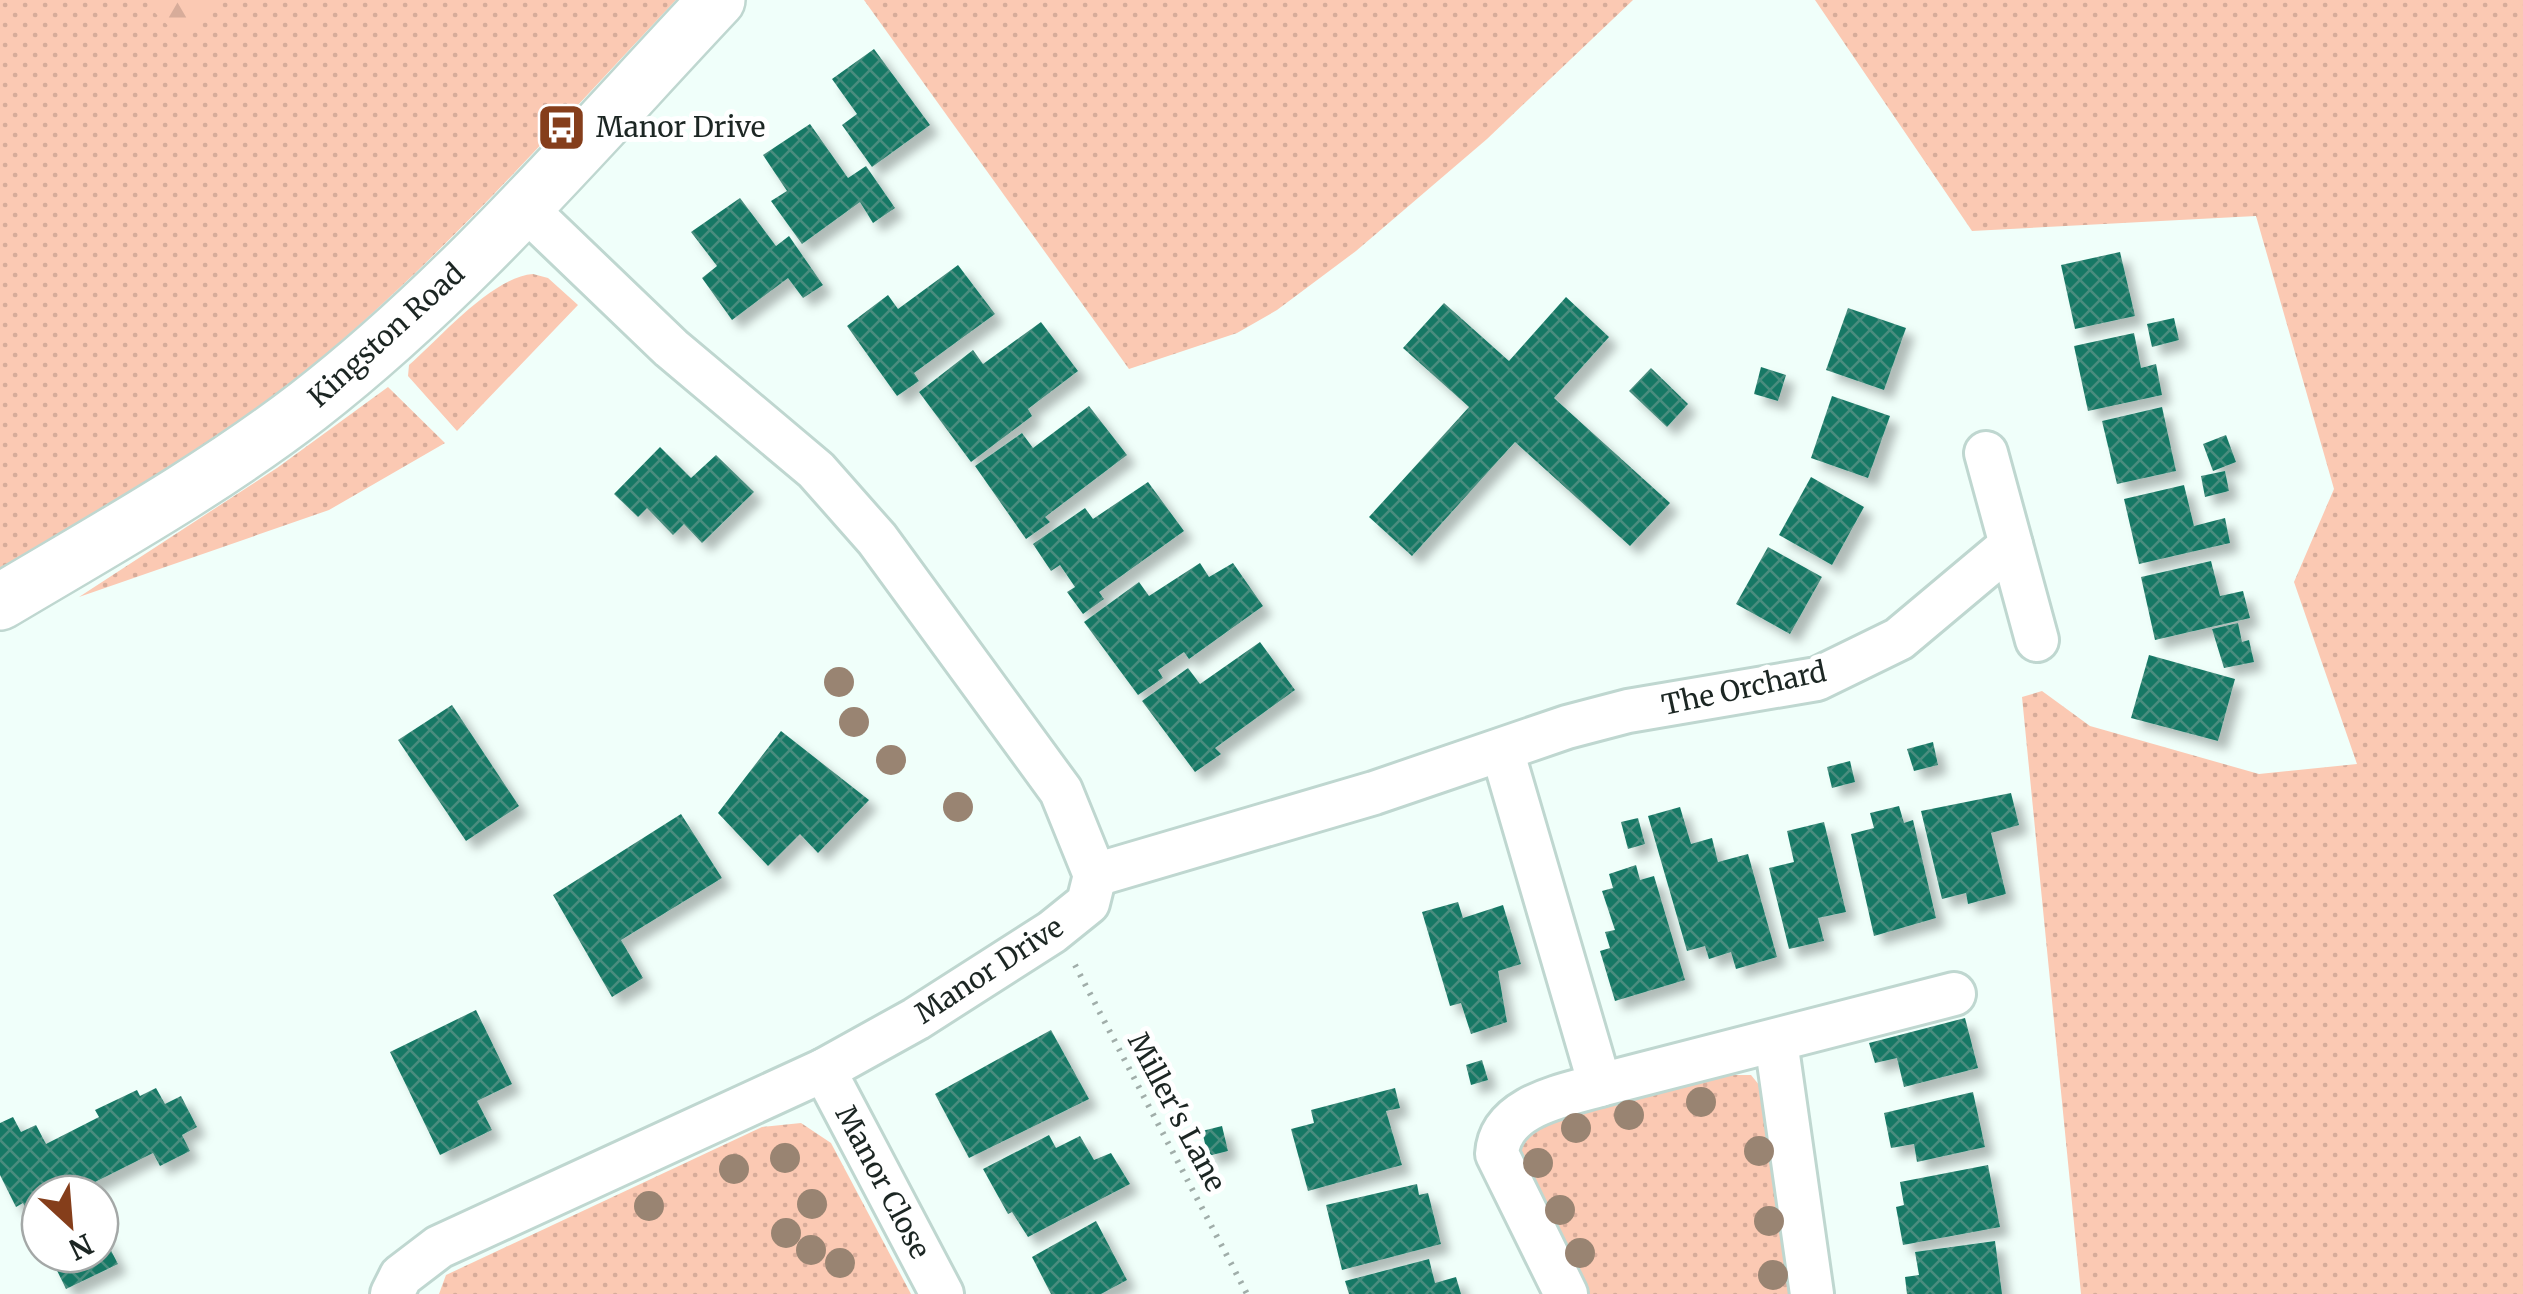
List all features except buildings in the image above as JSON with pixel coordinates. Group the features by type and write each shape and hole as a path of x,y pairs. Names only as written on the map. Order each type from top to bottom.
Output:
{"main road":[{"name":"Kingston Road","path":"0,602 162,504 309,406 414,316 718,0"}],"street":[{"path":"523,206 672,348 816,470 877,540 1061,791 1095,874"},
{"path":"1986,452 2037,640"},
{"name":"The Orchard","path":"1095,874 1250,832 1628,711 1817,679 1899,639 2011,545"},
{"path":"1502,750 1600,1085"},
{"name":"Manor Drive","path":"392,1294 401,1276 439,1248 824,1070 916,1019 1052,932 1088,903 1095,874"},
{"path":"1566,1294 1497,1154 1498,1135 1512,1120 1544,1102 1600,1085 1954,994"},
{"path":"1776,1042 1812,1294"},
{"name":"Manor Close","path":"824,1070 942,1294"}],"path":[{"name":"Miller's Lane","path":"1067,951 1247,1294"}],"green space":[{"path":"0,0 676,0 437,252 335,346 214,439 0,570"},
{"path":"148,0 224,0 185,42 152,10"},
{"path":"864,0 1633,0 1487,139 1356,251 1277,310 1237,333 1129,369"},
{"path":"1815,0 2523,0 2523,1294 2081,1294 2022,697 2042,691 2090,726 2259,774 2357,764 2294,582 2334,489 2256,216 1972,231"},
{"path":"533,274 548,278 578,305 457,431 408,376 409,365 484,297 517,278"},
{"path":"388,387 445,443 329,510 79,597 277,468"},
{"path":"1724,1075 1751,1075 1764,1091 1789,1294 1586,1294 1520,1162 1523,1140 1545,1121"},
{"path":"801,1123 831,1143 911,1294 439,1294 446,1275 762,1127"}],"place":[{"name":"Manor Drive","path":"561,127"}]}
